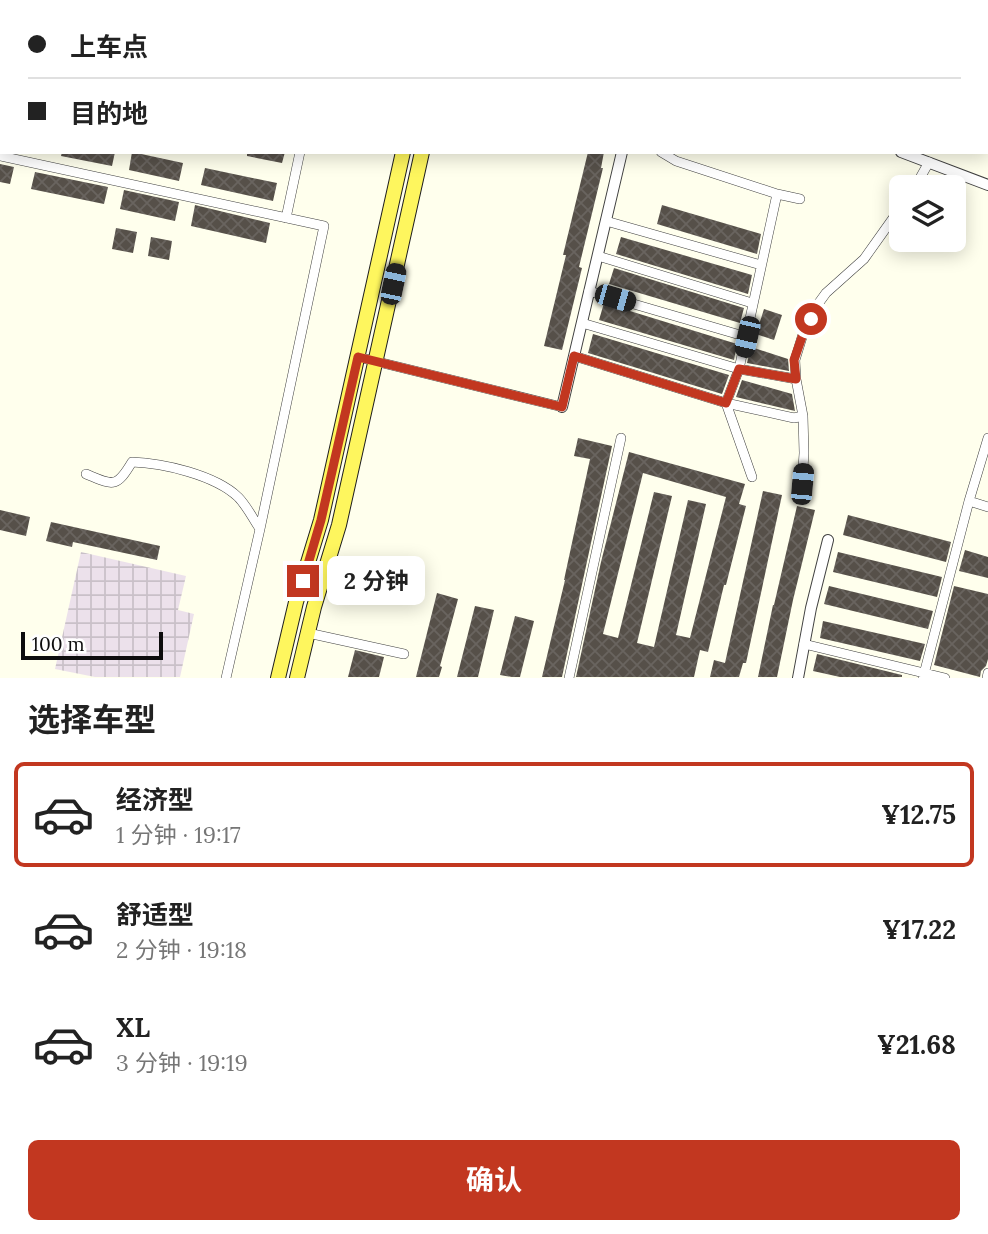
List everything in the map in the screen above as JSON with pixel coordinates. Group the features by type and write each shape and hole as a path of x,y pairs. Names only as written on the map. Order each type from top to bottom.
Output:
{"main road":[{"path":"278,677 296,602 321,520 403,154"},
{"path":"297,677 314,607 339,525 422,154"}],"street":[{"path":"286,218 300,154"},
{"path":"358,357 562,407 622,154"},
{"path":"664,154 676,161 800,199"},
{"path":"907,154 988,185"},
{"path":"0,156 324,226 226,677"},
{"path":"922,175 929,162"},
{"path":"752,477 726,403 747,337 777,194"},
{"path":"606,221 761,265"},
{"path":"802,484 803,416 794,360 818,304 864,259 889,224"},
{"path":"598,256 752,303"},
{"path":"589,291 747,337"},
{"path":"582,323 739,369 796,379"},
{"path":"574,356 726,403 794,418 803,416"},
{"path":"569,677 621,438"},
{"path":"924,675 988,438"},
{"path":"86,474 108,483 116,482 124,475 132,461 152,463 214,480 239,498 260,529"},
{"path":"969,501 988,507"},
{"path":"798,677 828,540"},
{"path":"308,633 404,654"},
{"path":"804,644 924,675 945,677"}],"shaded area":[{"path":"81,552 186,576 178,610 194,614 180,677 95,677 55,669"}],"building":[{"path":"62,154 115,154 112,166"},
{"path":"132,154 183,163 179,181 129,170"},
{"path":"247,154 284,154 282,163"},
{"path":"588,154 604,154 603,168 579,267 582,268 562,350 544,346 566,255 563,255"},
{"path":"0,164 14,167 10,184 0,182"},
{"path":"205,168 277,183 273,201 201,185"},
{"path":"35,172 108,187 104,204 31,189"},
{"path":"124,190 179,202 175,221 120,209"},
{"path":"195,205 270,223 266,243 191,226"},
{"path":"662,205 761,234 757,254 657,224"},
{"path":"116,228 137,232 133,253 112,249"},
{"path":"151,237 172,241 169,260 148,256"},
{"path":"621,237 752,275 748,294 616,254"},
{"path":"614,268 744,308 740,323 609,284"},
{"path":"604,303 737,344 734,360 599,320"},
{"path":"764,309 782,315 774,340 756,334"},
{"path":"593,334 729,375 722,394 588,353"},
{"path":"751,347 788,359 789,371 747,363"},
{"path":"742,380 792,394 795,411 736,397"},
{"path":"578,438 612,446 562,677 542,677 590,459 574,456"},
{"path":"629,452 745,484 739,504 746,506 726,585 708,652 700,650 694,677 576,677","holes":["643,473 726,497 690,638 676,635 706,504 688,500 654,647 637,643 672,496 654,492 618,638 603,634"]},
{"path":"763,491 782,495 746,663 743,663 739,677 710,677 714,660 725,663"},
{"path":"797,506 815,510 777,677 758,677 773,605"},
{"path":"0,510 30,517 26,536 0,530"},
{"path":"848,515 951,542 946,562 843,535"},
{"path":"51,522 160,546 157,560 73,542 72,547 46,541"},
{"path":"965,550 988,557 988,578 959,571"},
{"path":"838,552 942,577 937,597 833,572"},
{"path":"829,586 933,611 928,629 824,604"},
{"path":"954,586 988,594 988,659 980,677 934,665"},
{"path":"437,593 458,599 440,666 442,667 439,677 416,677"},
{"path":"475,606 494,610 478,677 457,677"},
{"path":"515,616 534,621 520,677 500,675"},
{"path":"823,621 925,644 920,661 820,638"},
{"path":"355,650 384,657 379,677 348,677"},
{"path":"817,654 902,677 840,677 813,671"}],"route":[{"path":"303,581 321,520 358,357 562,407 574,356 726,403 739,369 796,379 794,360 811,319"}]}
